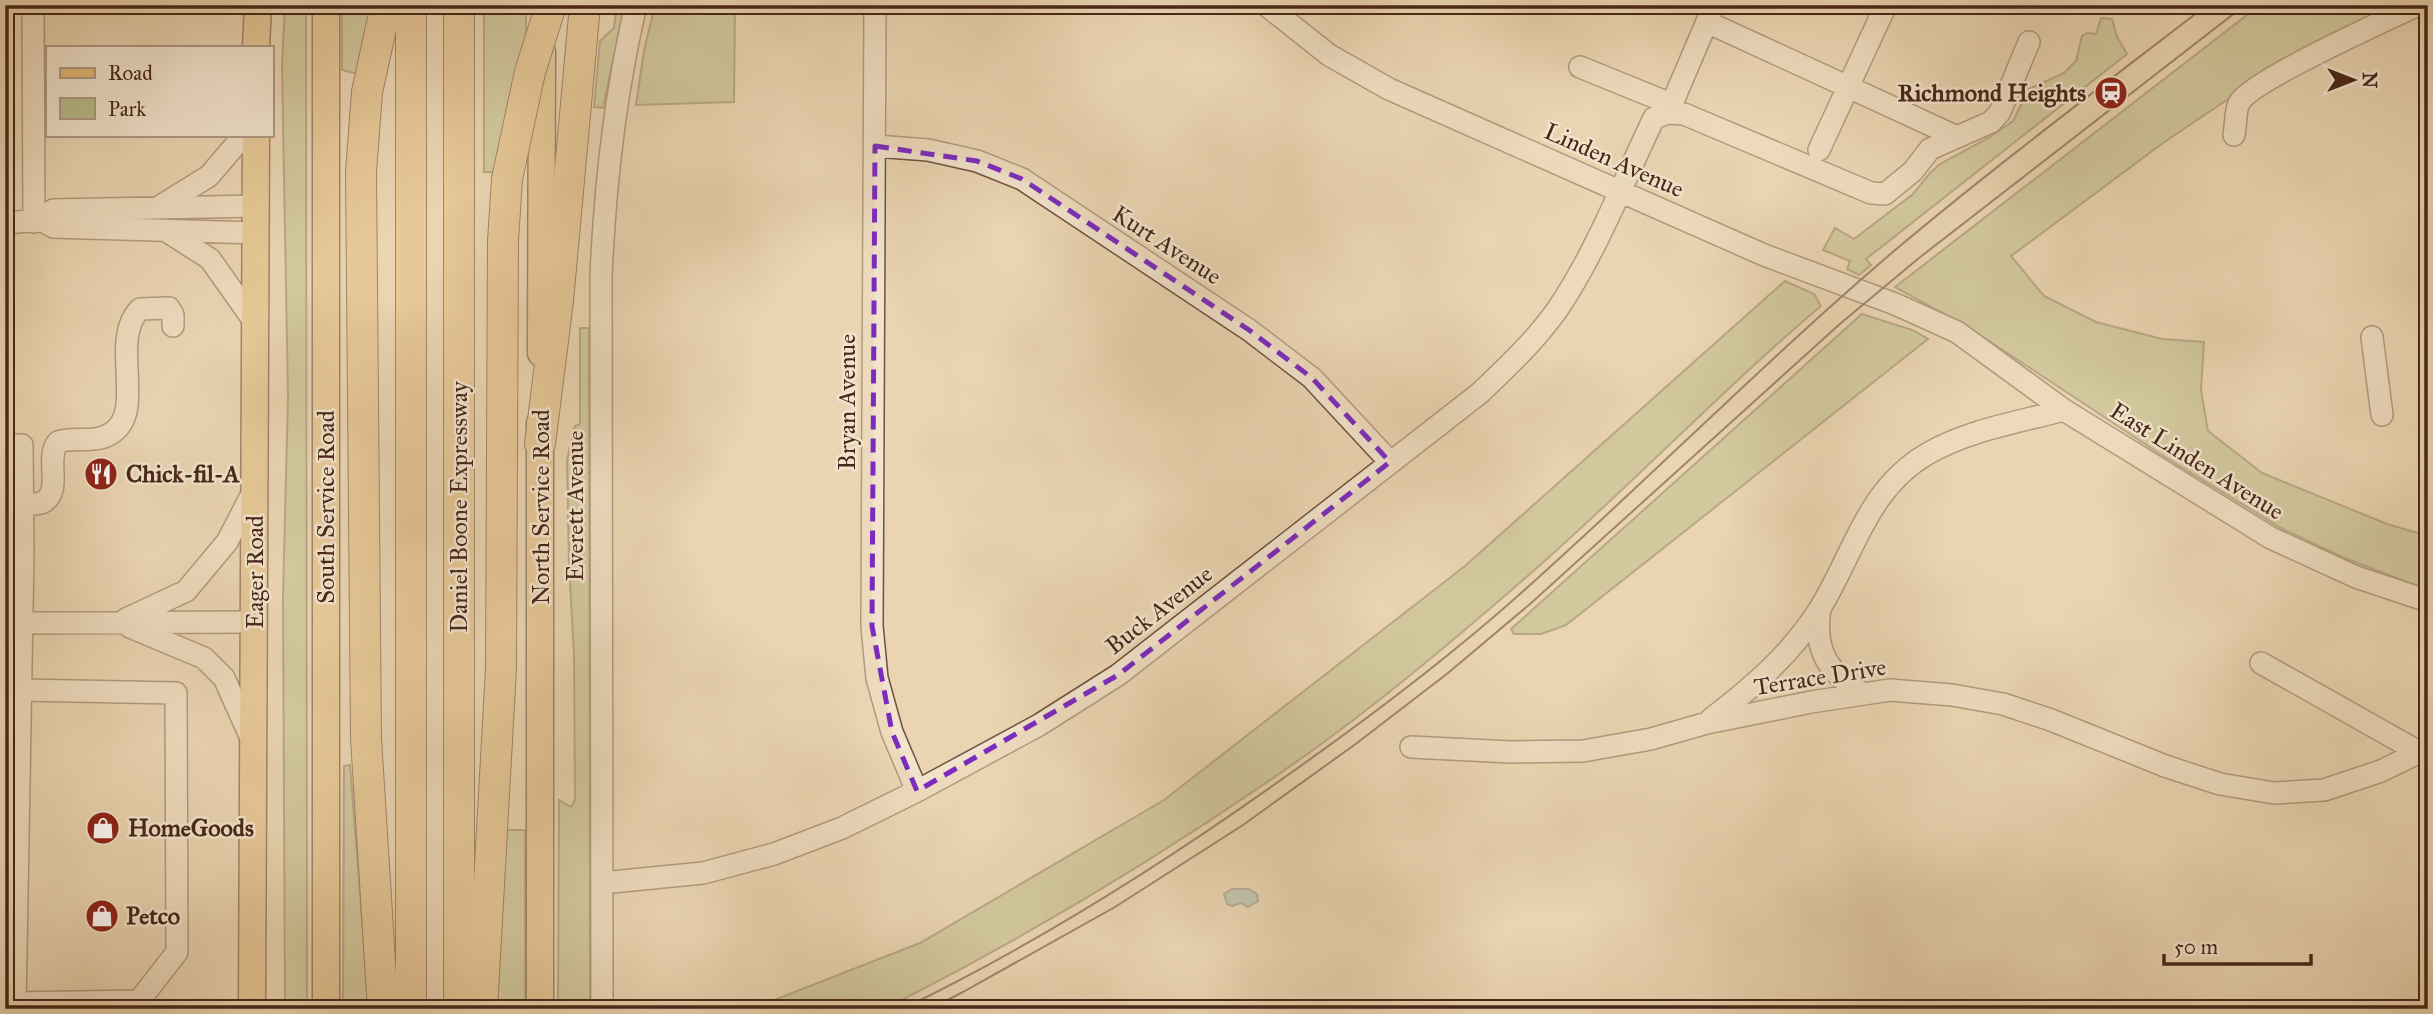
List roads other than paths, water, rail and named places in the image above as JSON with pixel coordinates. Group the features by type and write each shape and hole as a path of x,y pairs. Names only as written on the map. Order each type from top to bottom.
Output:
{"highway":[{"path":"383,1009 365,691 361,172 368,92 386,5"},
{"name":"Daniel Boone Expressway","path":"411,5 411,1009"},
{"name":"Daniel Boone Expressway","path":"459,5 459,1009"},
{"path":"482,1009 501,669 503,252 507,179 530,72 551,5"},
{"path":"540,444 558,301 585,5"}],"main road":[{"path":"247,5 256,45"},
{"path":"256,45 258,5"},
{"name":"South Service Road","path":"326,5 326,1009"},
{"name":"North Service Road","path":"540,1009 542,5"},
{"name":"Eager Road","path":"252,1009 256,136"}],"street":[{"path":"33,5 37,221"},
{"name":"Everett Avenue","path":"602,1009 601,276 604,212 615,118 636,5"},
{"name":"Bryan Avenue","path":"875,5 872,626 877,678 888,718 917,791"},
{"name":"Linden Avenue","path":"1266,5 1329,55 1388,89 1764,255 1895,304 1957,332"},
{"path":"2234,135 2239,103 2252,92 2297,64 2418,5"},
{"path":"1819,150 1885,6"},
{"path":"1669,108 1710,14 1848,87 1957,136"},
{"path":"1580,67 1669,108 1871,193 1885,194 1913,171 1930,149 1991,122 2000,112 2029,41"},
{"name":"Buck Avenue","path":"602,883 703,873 774,854 842,828 1039,726 1118,675 1480,393 1527,348 1556,311 1585,264 1654,118 1669,108"},
{"path":"159,207 209,176 243,136"},
{"name":"Kurt Avenue","path":"875,146 928,150 977,161 1023,179 1249,330 1312,378 1390,462"},
{"path":"37,221 53,210 256,206"},
{"path":"5,223 37,221 53,227 256,233"},
{"path":"166,231 210,259 256,324"},
{"path":"22,504 40,503 49,495 52,488 53,449 58,442 98,440 121,425 127,408 127,329 133,315 140,309 169,308 173,315 173,326"},
{"name":"East Linden Avenue","path":"1957,332 2064,410 2271,538 2356,577 2428,601"},
{"path":"2372,337 2382,415"},
{"path":"1707,723 1751,688 1793,647 1820,609 1864,520 1893,482 1926,455 1960,438 2064,410"},
{"path":"5,445 22,445 22,504 14,552 22,623 15,1006 139,1000 177,952 176,692 22,690"},
{"path":"118,622 186,591 227,542 255,488"},
{"path":"1820,609 1817,628 1821,652 1836,674 1864,694"},
{"path":"118,622 204,657 224,678 254,743"},
{"path":"22,623 254,622"},
{"path":"2262,663 2424,750"},
{"name":"Terrace Drive","path":"1410,747 1511,752 1583,751 1651,739 1707,723 1811,702 1891,690 1952,695 2003,704 2051,720 2176,770 2220,784 2274,793 2325,790 2381,771 2424,750"}],"water":[{"path":"1232,889 1249,889 1257,894 1258,901 1248,907 1241,903 1232,906 1227,904 1224,894"}],"tram line":[{"path":"902,1009 1002,958 1146,872 1285,777 1405,689 1520,594 1799,335 1894,251 2010,157 2207,5"},
{"path":"930,1009 1115,907 1243,825 1357,743 1448,673 1530,604 1841,323 1919,258 2245,5"}],"place":[{"name":"Richmond Heights","path":"2111,93"},
{"name":"Chick-fil-A","path":"101,474"},
{"name":"HomeGoods","path":"103,828"},
{"name":"Petco","path":"102,916"}]}
